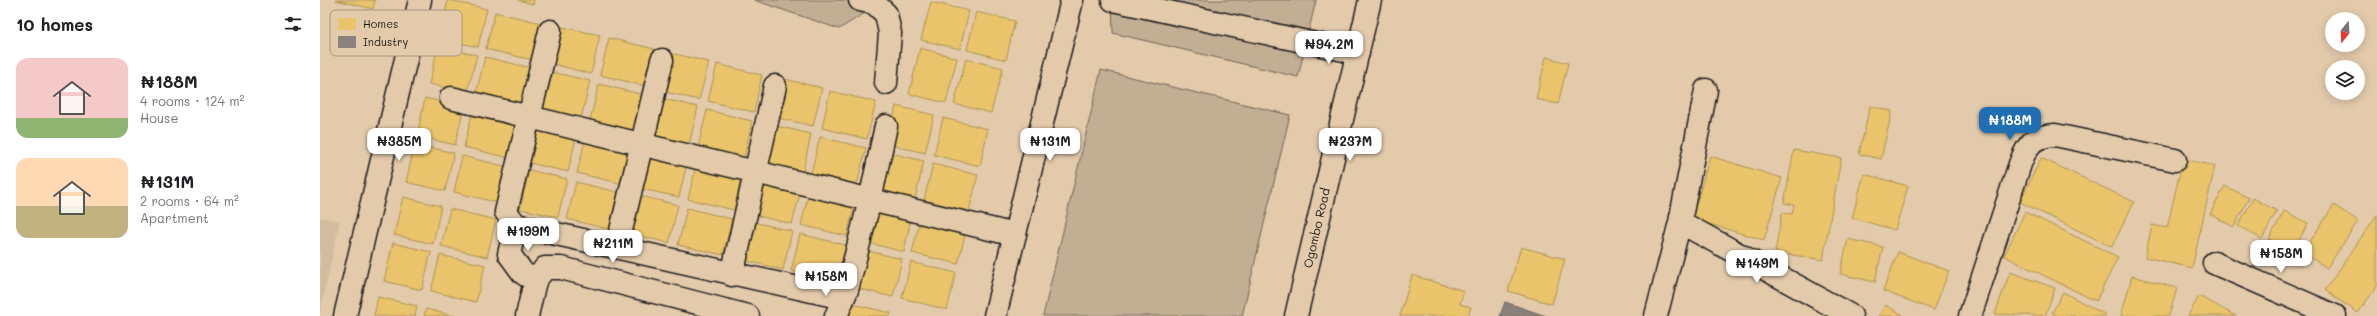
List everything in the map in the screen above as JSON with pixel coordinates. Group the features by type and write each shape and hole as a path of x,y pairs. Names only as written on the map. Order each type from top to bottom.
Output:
{"street":[{"path":"418,10 420,0"},
{"path":"860,0 874,4 886,14 890,33 886,84"},
{"path":"995,316 1072,0"},
{"path":"1112,0 1358,53"},
{"name":"Ogombo Road","path":"1296,316 1370,0"},
{"path":"550,31 506,212 516,225 617,247 732,275 834,296 847,290"},
{"path":"345,316 407,56"},
{"path":"617,247 640,143 662,60"},
{"path":"732,275 754,171 775,86"},
{"path":"1656,316 1680,222 1706,90"},
{"path":"451,98 1015,234"},
{"path":"836,316 847,290 870,200 886,126"},
{"path":"1970,316 2020,164 2026,149 2035,138 2055,135 2175,160"},
{"path":"1680,222 1851,316"},
{"path":"516,225 509,254 523,273 535,281"},
{"path":"2214,263 2335,316"},
{"path":"527,316 535,281 545,268 561,268 748,316"}],"shaded area":[{"path":"754,0 886,0 839,29"},
{"path":"1112,0 1316,0 1298,77 1113,33"},
{"path":"1101,70 1290,115 1242,316 1043,316"},
{"path":"320,217 340,221 320,313"}],"building: Homes":[{"path":"336,0 375,0 373,9"},
{"path":"448,0 487,9 478,47 462,43 462,10 446,10"},
{"path":"518,0 534,0 533,4"},
{"path":"931,2 969,11 960,49 921,40"},
{"path":"495,12 541,23 532,60 486,49"},
{"path":"976,12 1015,21 1006,60 967,50"},
{"path":"562,27 600,35 591,74 553,64"},
{"path":"609,38 654,49 645,86 600,75"},
{"path":"920,48 957,58 946,103 909,94"},
{"path":"462,52 477,55 467,93 429,84 436,56 462,56"},
{"path":"670,53 709,62 699,100 661,91"},
{"path":"485,57 531,68 522,105 476,94"},
{"path":"1546,57 1568,63 1558,104 1536,99"},
{"path":"966,59 1003,68 991,113 954,104"},
{"path":"717,64 762,75 754,112 708,101"},
{"path":"552,72 590,81 581,119 542,110"},
{"path":"784,79 822,88 813,126 774,117"},
{"path":"599,84 644,95 635,132 590,120"},
{"path":"830,91 876,102 867,139 822,128"},
{"path":"425,98 464,107 455,145 417,136"},
{"path":"660,98 698,107 689,145 651,136"},
{"path":"896,106 934,115 925,153 887,144"},
{"path":"1870,106 1892,111 1881,159 1859,154"},
{"path":"473,110 518,121 509,158 464,147"},
{"path":"707,110 752,121 744,158 698,147"},
{"path":"943,118 988,129 980,166 934,155"},
{"path":"539,125 577,134 568,172 530,163"},
{"path":"773,125 811,134 803,172 764,163"},
{"path":"586,136 631,148 623,184 577,173"},
{"path":"820,137 866,148 857,184 811,173"},
{"path":"415,144 454,153 445,191 406,182"},
{"path":"650,150 688,159 679,197 641,189"},
{"path":"1794,150 1841,158 1823,260 1775,252 1782,213 1792,214 1794,205 1784,203"},
{"path":"886,152 924,161 915,199 877,190"},
{"path":"462,156 508,167 499,203 454,192"},
{"path":"1710,156 1782,178 1764,240 1692,219"},
{"path":"2041,158 2134,202 2112,247 2020,202"},
{"path":"2183,159 2215,166 2192,268 2145,257 2152,225 2167,228"},
{"path":"697,162 742,173 734,210 688,199"},
{"path":"933,164 978,175 969,211 924,200"},
{"path":"529,170 567,179 558,217 520,209"},
{"path":"1864,174 1908,186 1895,230 1852,218"},
{"path":"763,176 802,186 792,224 754,215"},
{"path":"576,182 621,193 612,230 567,219"},
{"path":"2225,186 2249,198 2234,227 2210,214"},
{"path":"810,188 856,199 847,236 801,225"},
{"path":"640,196 678,205 669,243 631,234"},
{"path":"403,197 441,206 433,244 394,235"},
{"path":"2253,198 2277,211 2262,239 2238,226"},
{"path":"874,204 912,213 904,252 865,242"},
{"path":"2334,205 2358,221 2327,268 2303,252"},
{"path":"687,208 732,219 723,255 678,245"},
{"path":"450,209 496,220 487,257 441,246"},
{"path":"2284,211 2308,223 2293,252 2269,239"},
{"path":"2025,212 2118,257 2096,301 2004,256"},
{"path":"2377,215 2377,286 2358,313 2325,290"},
{"path":"921,216 967,227 958,264 912,253"},
{"path":"753,222 792,231 783,270 744,260"},
{"path":"800,234 846,245 837,282 791,271"},
{"path":"1848,239 1883,247 1875,282 1840,274"},
{"path":"393,243 431,252 422,290 384,281"},
{"path":"1521,247 1565,259 1552,304 1508,291"},
{"path":"864,250 902,259 893,297 855,288"},
{"path":"1898,252 1949,271 1934,310 1883,291"},
{"path":"440,255 485,265 476,302 431,291"},
{"path":"911,262 956,273 947,310 902,298"},
{"path":"2010,272 2055,288 2045,316 1995,314"},
{"path":"1412,275 1464,291 1460,304 1471,307 1468,316 1400,316"},
{"path":"2132,276 2177,288 2169,316 2121,316"},
{"path":"2063,292 2106,315 2058,316 2052,313"},
{"path":"2199,296 2236,316 2188,316"},
{"path":"378,297 417,306 415,316 374,316"},
{"path":"852,304 891,313 890,316 849,316"},
{"path":"1885,305 1903,315 1903,316 1879,316"},
{"path":"426,309 454,316 424,316"}],"building: Industry":[{"path":"1505,302 1546,316 1500,316"}]}
